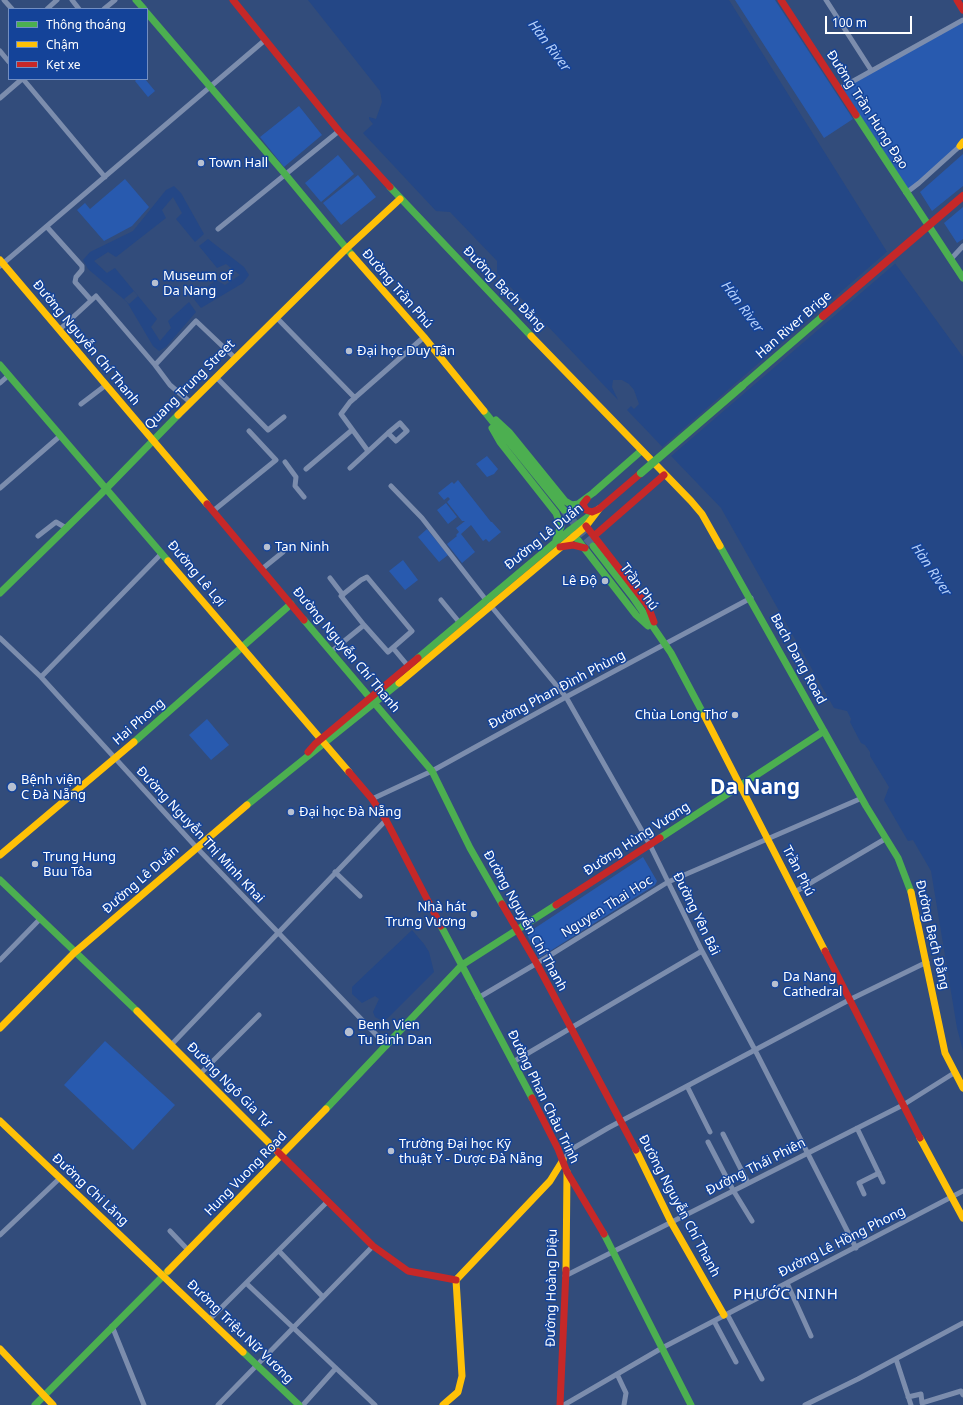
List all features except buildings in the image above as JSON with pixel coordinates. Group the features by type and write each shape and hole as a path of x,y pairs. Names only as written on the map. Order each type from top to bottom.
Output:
{"main road":[{"path":"136,0 143,8"},
{"name":"Đường Bạch Đằng","path":"233,0 339,131 400,198 640,451 691,501 702,514 751,598"},
{"name":"Đường Trần Hưng Đạo","path":"781,0 963,278"},
{"path":"952,0 963,11"},
{"path":"957,0 963,11"},
{"name":"Đường Trần Phú","path":"148,14 285,174 346,249 424,337 564,510"},
{"name":"Han River Brige","path":"599,509 963,196"},
{"name":"Quang Trung Street","path":"0,593 107,488 190,402 400,198"},
{"name":"Đường Nguyễn Chí Thanh","path":"1,263 332,651 432,771 470,848 537,964 622,1121 671,1222 725,1315"},
{"name":"Đường Lê Lợi","path":"0,366 107,488 242,647 265,670 372,799"},
{"path":"478,405 509,432 569,504 578,504 593,493"},
{"path":"478,405 500,442 560,520 560,529 556,545 589,547"},
{"path":"599,509 589,512 584,506 585,500 640,451"},
{"path":"594,536 664,475"},
{"name":"Đường Lê Duẩn","path":"0,1028 74,953 556,545 581,520 599,509"},
{"name":"Đường Lê Duẩn","path":"556,545 586,526 599,509"},
{"path":"586,526 648,606 658,634"},
{"name":"Trần Phú","path":"574,535 589,547 632,596 686,679 742,784 767,838 851,999 903,1105 963,1218"},
{"name":"Bach Dang Road","path":"751,598 824,731"},
{"name":"Đường Lê Duẩn","path":"373,700 408,666 460,622 488,603"},
{"name":"Hai Phong","path":"0,855 114,760 291,604"},
{"name":"Đường Bạch Đằng","path":"824,731 885,839 898,858 906,876 927,962 942,1043 954,1073 963,1088"},
{"name":"Đường Hùng Vương","path":"462,965 650,845 824,731"},
{"name":"Đường Phan Châu Trinh","path":"372,799 386,820 478,998 514,1062 563,1160 567,1172 614,1252 691,1405"},
{"name":"Đường Ngô Gia Tự","path":"0,880 74,953 117,990 201,1073 327,1202 373,1246 408,1271 456,1280"},
{"name":"Hung Vuong Road","path":"44,1396 282,1156 462,965"},
{"name":"Đường Chi Lăng","path":"0,1121 164,1276"},
{"path":"443,1405 452,1398 461,1385 462,1376 456,1280 550,1181 563,1160"},
{"name":"Đường Hoàng Diệu","path":"560,1405 567,1172"},
{"path":"567,1194 579,1191"},
{"name":"Đường Triệu Nữ Vương","path":"164,1276 299,1405"},
{"path":"0,1349 53,1405"},
{"path":"35,1405 44,1396"}],"street":[{"path":"4,0 11,8"},
{"path":"48,8 57,0"},
{"path":"72,0 78,8"},
{"path":"105,8 115,0"},
{"path":"826,0 871,70"},
{"path":"839,89 963,20"},
{"path":"1,263 47,227 265,40"},
{"path":"0,51 8,61"},
{"path":"0,98 22,80"},
{"path":"24,80 105,177"},
{"path":"218,229 339,131"},
{"path":"906,193 962,144"},
{"path":"47,227 82,266 82,270 76,277 75,282 91,300"},
{"path":"951,258 963,246"},
{"path":"59,330 96,296 170,385 190,402"},
{"path":"276,318 355,398"},
{"path":"155,366 196,321 235,358"},
{"path":"368,451 341,414 355,398 424,337"},
{"path":"0,383 8,375"},
{"path":"216,377 268,430 284,417"},
{"path":"81,404 106,385"},
{"path":"306,469 352,430"},
{"path":"213,511 276,460 249,431"},
{"path":"350,468 388,433"},
{"path":"0,488 60,436"},
{"path":"285,462 296,477 295,486 304,497"},
{"name":"Đường Yên Bái","path":"391,486 422,518 488,603 566,697 650,845 702,951 808,1152 856,1248"},
{"path":"38,536 56,522 66,528"},
{"path":"262,569 283,552"},
{"path":"40,677 162,553"},
{"path":"330,578 342,595 364,625 388,652 412,631 367,577 342,595"},
{"name":"Đường Phan Đình Phùng","path":"372,799 432,771 751,598"},
{"path":"441,600 460,622"},
{"path":"332,651 364,625"},
{"name":"Đường Nguyễn Thị Minh Khai","path":"0,638 40,677 114,760 277,933 387,1046"},
{"path":"392,648 408,666"},
{"name":"Nguyen Thai Hoc","path":"478,998 537,964 668,882 862,798"},
{"path":"172,1044 386,820"},
{"path":"795,892 885,839"},
{"path":"335,872 360,896"},
{"path":"0,960 40,919"},
{"path":"514,1062 702,951"},
{"path":"563,1160 572,1149 686,1086 851,999 927,962"},
{"path":"201,1073 259,1015"},
{"name":"Đường Thái Phiên","path":"565,1276 903,1105 954,1073"},
{"path":"686,1086 710,1132"},
{"path":"857,1128 883,1182"},
{"path":"723,1134 748,1183"},
{"path":"708,1142 733,1190 752,1221"},
{"path":"864,1194 859,1183 879,1173"},
{"path":"0,1235 60,1178"},
{"name":"Đường Lê Hồng Phong","path":"564,1405 662,1348 963,1192"},
{"path":"209,1320 327,1202"},
{"path":"170,1231 188,1250"},
{"path":"220,1404 373,1246"},
{"path":"279,1251 323,1297"},
{"path":"246,1283 375,1405"},
{"path":"787,1283 811,1336"},
{"path":"725,1315 762,1379"},
{"path":"714,1321 736,1362"},
{"path":"805,1405 963,1323"},
{"path":"112,1326 144,1405"},
{"path":"896,1359 911,1405"},
{"path":"303,1405 336,1368"},
{"path":"617,1374 626,1393 624,1405"},
{"path":"908,1397 921,1394 922,1403 961,1391 963,1395"}],"shaded area":[{"path":"735,0 775,0 853,119 824,138"},
{"path":"963,20 963,141 906,193 839,89"},
{"path":"146,80 155,91 148,97 135,81"},
{"path":"299,106 322,135 284,167 260,137"},
{"path":"963,154 963,186 932,211 920,192"},
{"path":"338,155 354,174 321,202 305,183"},
{"path":"358,175 376,197 341,225 323,203"},
{"path":"125,179 149,207 132,226 104,241 77,210 85,203 90,209"},
{"path":"963,207 963,239 957,243 944,223"},
{"path":"487,456 498,469 494,474 487,477 476,464"},
{"path":"458,480 491,522 501,532 489,542 486,539 483,541 471,525 461,534 475,552 462,563 447,544 457,536 456,535 459,532 456,528 465,521 462,521 447,502 450,499 448,497 444,500 438,493 452,482 454,484"},
{"path":"446,503 457,517 448,524 437,510"},
{"path":"427,529 448,555 439,562 418,537"},
{"path":"403,560 418,580 405,590 389,571"},
{"path":"207,719 229,745 211,760 189,735"},
{"path":"643,857 657,881 655,885 539,958 527,935 529,932"},
{"path":"105,1041 175,1105 133,1150 64,1085"}],"water":[{"name":"Hàn River","path":"308,0 729,0 889,255 963,357 963,1051 957,1028 931,871 913,840 908,841 884,800 889,787 870,756 870,752 865,745 861,743 850,722 851,719 847,711 834,708 721,508 627,410 631,406 634,409 639,404 634,390 629,384 622,380 613,380 612,387 618,400 497,273 497,261 450,212 436,211 363,133 373,124 369,117 376,119 382,102 380,91"},
{"path":"174,186 181,193 204,234 195,242 176,219 182,213 173,197 162,210 166,218 116,257 108,252 94,261 107,273 115,268 157,319 151,327 160,341 171,328 168,321 189,302 196,312 166,347 159,351 153,346 127,302 88,269 83,260 90,252 133,231 166,190"},
{"path":"208,239 244,267 249,275 243,283 201,308 193,298 216,280 225,285 240,275 226,264 217,268 199,246"},
{"path":"412,930 429,952 434,972 384,1022 375,1017 373,1012 379,999 375,996 362,1003 352,994 352,987"}],"pier":[{"path":"889,250 897,262 670,457 661,448"},
{"path":"134,291 138,296 129,304 124,299"}],"tunnel":[{"path":"564,510 593,546"}],"traffic: fast":[{"path":"136,0 143,8"},
{"path":"148,14 285,174 352,255"},
{"path":"856,115 963,278"},
{"path":"390,187 531,336"},
{"path":"742,386 823,316"},
{"path":"0,365 168,561"},
{"path":"641,473 742,386"},
{"path":"484,411 564,510"},
{"path":"0,593 100,495 178,415"},
{"path":"496,420 509,432 565,501 572,505 578,504 593,493 641,451"},
{"path":"492,428 500,442 556,513 561,526 556,540"},
{"path":"418,658 570,530 593,513"},
{"path":"574,535 636,615 648,626"},
{"path":"593,546 632,596 671,653 704,715"},
{"path":"720,546 866,806 898,858 911,892"},
{"path":"134,742 291,604"},
{"path":"304,620 432,771 470,848 502,904"},
{"path":"247,805 399,683"},
{"path":"660,838 824,731"},
{"path":"0,880 137,1011"},
{"path":"326,1109 462,965 556,905"},
{"path":"441,926 532,1098"},
{"path":"604,1234 691,1405"},
{"path":"35,1405 168,1271"},
{"path":"243,1352 299,1405"}],"traffic: slow":[{"path":"960,146 963,142"},
{"path":"178,415 346,249 400,199"},
{"path":"352,255 424,337 484,411"},
{"path":"0,260 207,504"},
{"path":"531,336 691,501 702,514 720,546"},
{"path":"399,683 586,526 599,509"},
{"path":"168,561 349,772"},
{"path":"704,715 825,951"},
{"path":"0,855 134,742"},
{"path":"0,1028 74,953 247,805"},
{"path":"911,892 945,1053 963,1088"},
{"path":"137,1011 278,1152"},
{"path":"168,1271 326,1109"},
{"path":"0,1121 243,1352"},
{"path":"920,1138 963,1218"},
{"path":"636,1150 671,1222 724,1315"},
{"path":"443,1405 458,1392 462,1376 456,1280 550,1181 563,1160"},
{"path":"566,1270 567,1172"},
{"path":"0,1349 53,1405"}],"traffic: jam":[{"path":"233,0 339,131 390,187"},
{"path":"781,0 856,115"},
{"path":"957,0 963,10"},
{"path":"823,316 963,196"},
{"path":"587,499 583,504 586,510 592,512 599,509 641,473"},
{"path":"594,536 664,475"},
{"path":"207,504 304,620"},
{"path":"586,526 648,606 654,622"},
{"path":"560,547 573,545 585,548"},
{"path":"308,752 315,744 418,658"},
{"path":"349,772 372,799 386,820 441,926"},
{"path":"556,905 660,838"},
{"path":"502,904 537,964 636,1150"},
{"path":"825,951 920,1138"},
{"path":"532,1098 558,1149 567,1172 604,1234"},
{"path":"278,1152 373,1246 408,1271 456,1280"},
{"path":"560,1405 566,1270"}],"place":[{"name":"Town Hall","path":"201,163"},
{"name":"Museum of Da Nang","path":"155,283"},
{"name":"Đại học Duy Tân","path":"349,351"},
{"name":"Tan Ninh","path":"267,547"},
{"name":"Lê Độ","path":"605,581"},
{"name":"Chùa Long Thơ","path":"735,715"},
{"name":"Bệnh viện C Đà Nẵng","path":"12,787"},
{"name":"Đại học Đà Nẵng","path":"291,812"},
{"name":"Trung Hung Buu Tôa","path":"35,864"},
{"name":"Nhà hát Trưng Vương","path":"474,914"},
{"name":"Da Nang Cathedral","path":"775,984"},
{"name":"Benh Vien Tu Binh Dan","path":"349,1032"},
{"name":"Trường Đại học Kỹ thuật Y - Dược Đà Nẵng","path":"391,1151"}],"district":[{"name":"Da Nang","path":"755,788"},
{"name":"PHƯỚC NINH","path":"786,1295"}]}
